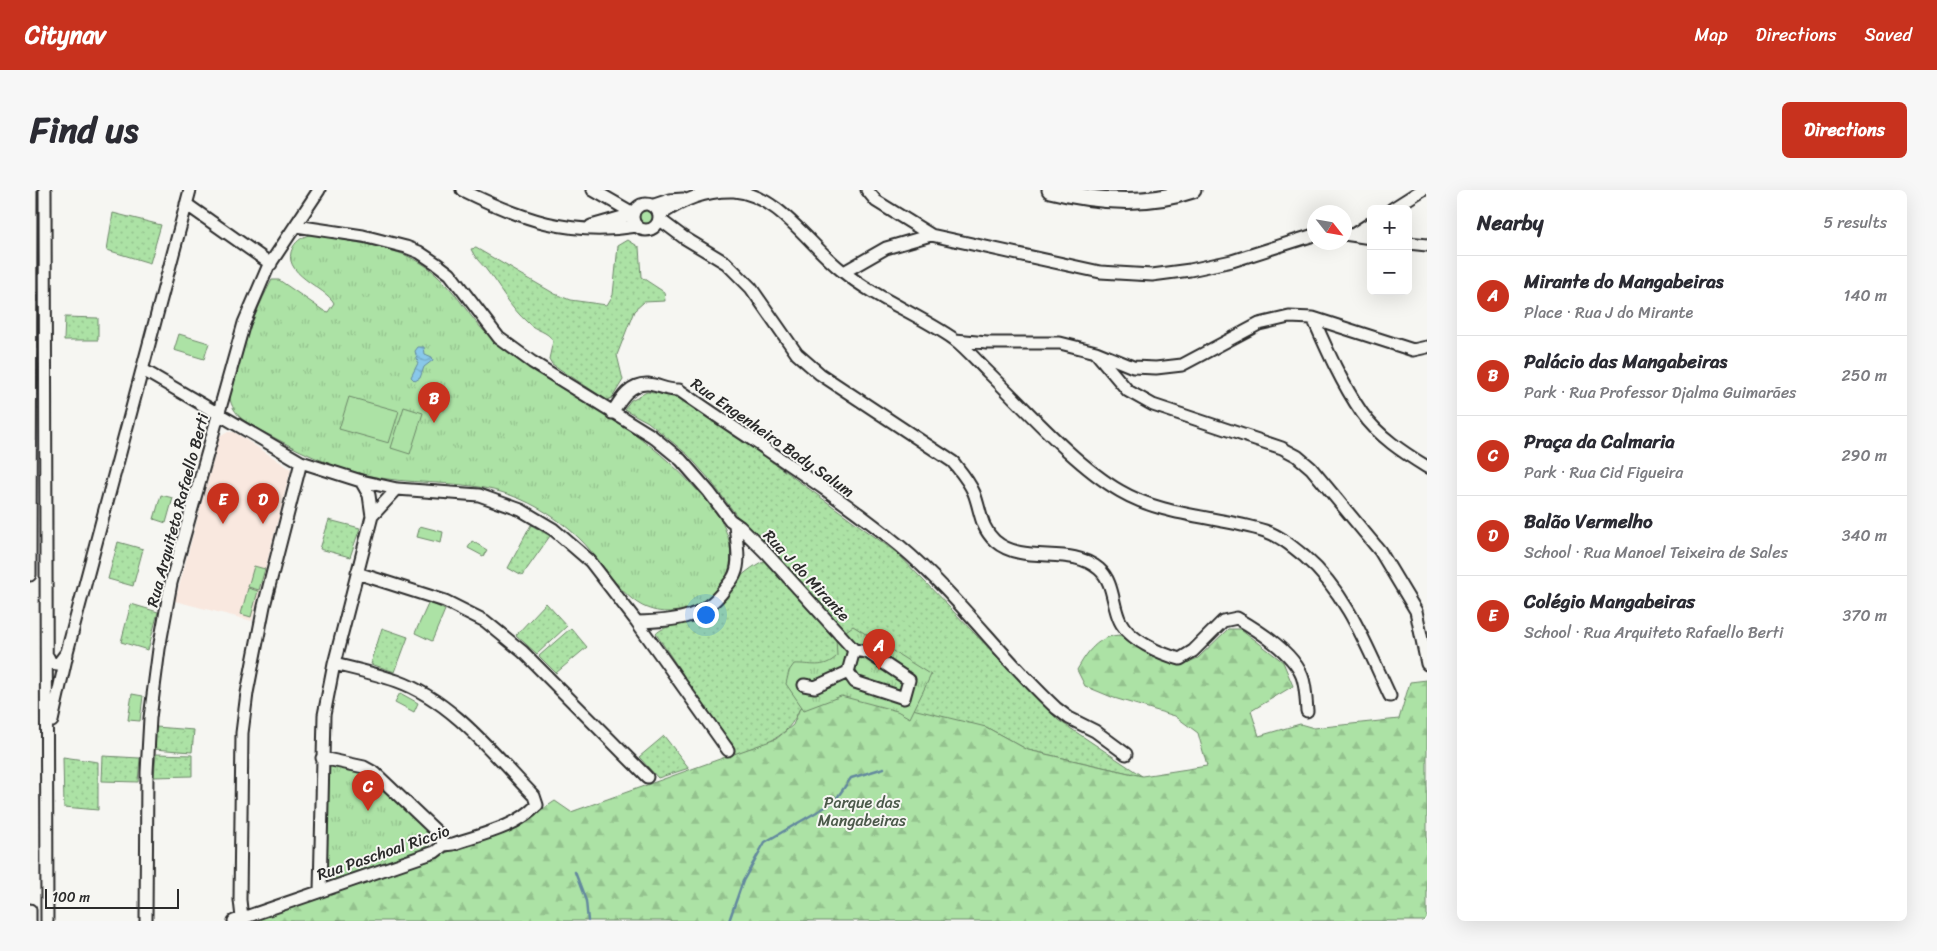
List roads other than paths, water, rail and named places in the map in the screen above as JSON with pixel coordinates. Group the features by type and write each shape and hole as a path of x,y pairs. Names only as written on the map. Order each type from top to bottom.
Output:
{"street":[{"path":"30,575 31,190"},
{"path":"45,190 48,657 47,921"},
{"path":"48,657 51,663 58,664 67,652 190,190"},
{"name":"Rua Arquiteto Rafaello Berti","path":"146,921 146,772 159,649 171,583 244,323 271,264 320,190"},
{"path":"462,190 518,215 545,224 615,230 637,226 644,230 669,200 684,199 715,191 735,190 762,199 790,221 819,252 844,272 955,340 1075,456 1118,490 1134,498 1203,518 1266,532 1287,543 1306,558 1332,585 1349,612 1390,696"},
{"path":"867,190 876,200 931,235 1100,272 1152,275 1190,270 1232,261 1307,238"},
{"path":"1050,190 1078,198 1109,201 1141,200 1193,190"},
{"path":"1398,205 1422,190"},
{"path":"596,191 636,211 656,217 682,237 726,263 751,288 797,354 820,374 953,462 965,476 974,493 983,528 996,541 1010,550 1025,554 1084,560 1100,569 1108,581 1120,623 1135,638 1170,656 1180,658 1194,651 1223,621 1237,618 1255,629 1294,662 1302,677 1307,711"},
{"path":"186,204 271,264"},
{"path":"583,228 636,211"},
{"path":"636,211 637,226"},
{"path":"1352,232 1367,225"},
{"path":"296,226 363,236 419,252 450,274 499,338 612,413"},
{"path":"844,272 886,248 931,235"},
{"path":"1352,235 1367,237"},
{"path":"1412,244 1427,245"},
{"path":"955,340 987,344 1060,343 1096,352 1133,366 1156,368 1182,365 1259,324 1289,316 1313,318 1413,350 1427,347"},
{"path":"1313,318 1332,361 1363,414 1399,450 1427,467"},
{"path":"1096,352 1128,391 1153,405 1282,448 1297,456 1311,468 1380,551 1416,611 1427,664"},
{"path":"143,370 301,462 361,482 396,489 479,495 521,510 554,529 583,555 637,622 728,750"},
{"name":"Rua Engenheiro Bady Salum","path":"612,413 622,396 630,389 648,384 670,391 679,390 834,497 900,546 958,602 1056,708 1069,718 1095,731 1126,754"},
{"name":"Rua J do Mirante","path":"612,413 652,436 681,460 735,524 766,553 854,650"},
{"path":"238,920 240,900 242,733 264,606 301,462"},
{"path":"320,891 324,715 334,664 372,516 369,495 361,482"},
{"path":"372,516 396,489"},
{"path":"637,622 683,619 704,610 716,600 736,573 735,524"},
{"path":"357,573 445,601 484,621 524,652 647,777"},
{"path":"804,684 816,687 848,672 854,650 867,652 909,680 904,698 855,682 848,672"},
{"path":"47,738 68,660 67,652"},
{"name":"Rua Paschoal Riccio","path":"238,920 435,852 444,845 453,844 514,823 528,814 537,804 534,796 465,725 441,705 397,681 334,664"},
{"path":"322,758 364,767 375,773 438,832 444,845"},
{"path":"30,910 30,921"}],"water":[{"path":"418,347 424,347 425,354 432,357 433,360 424,367 420,378 415,381 411,377 418,363 415,351"}],"waterway":[{"path":"729,921 743,881 765,842 834,802 851,778 884,768"},
{"path":"575,872 586,901 588,921"}],"place":[{"name":"Palácio das Mangabeiras","path":"434,423"},
{"name":"Colégio Mangabeiras","path":"223,524"},
{"name":"Balão Vermelho","path":"263,524"},
{"name":"Mirante do Mangabeiras","path":"879,670"},
{"name":"Praça da Calmaria","path":"368,811"}],"park label":[{"name":"Parque das Mangabeiras","path":"862,811"}]}
